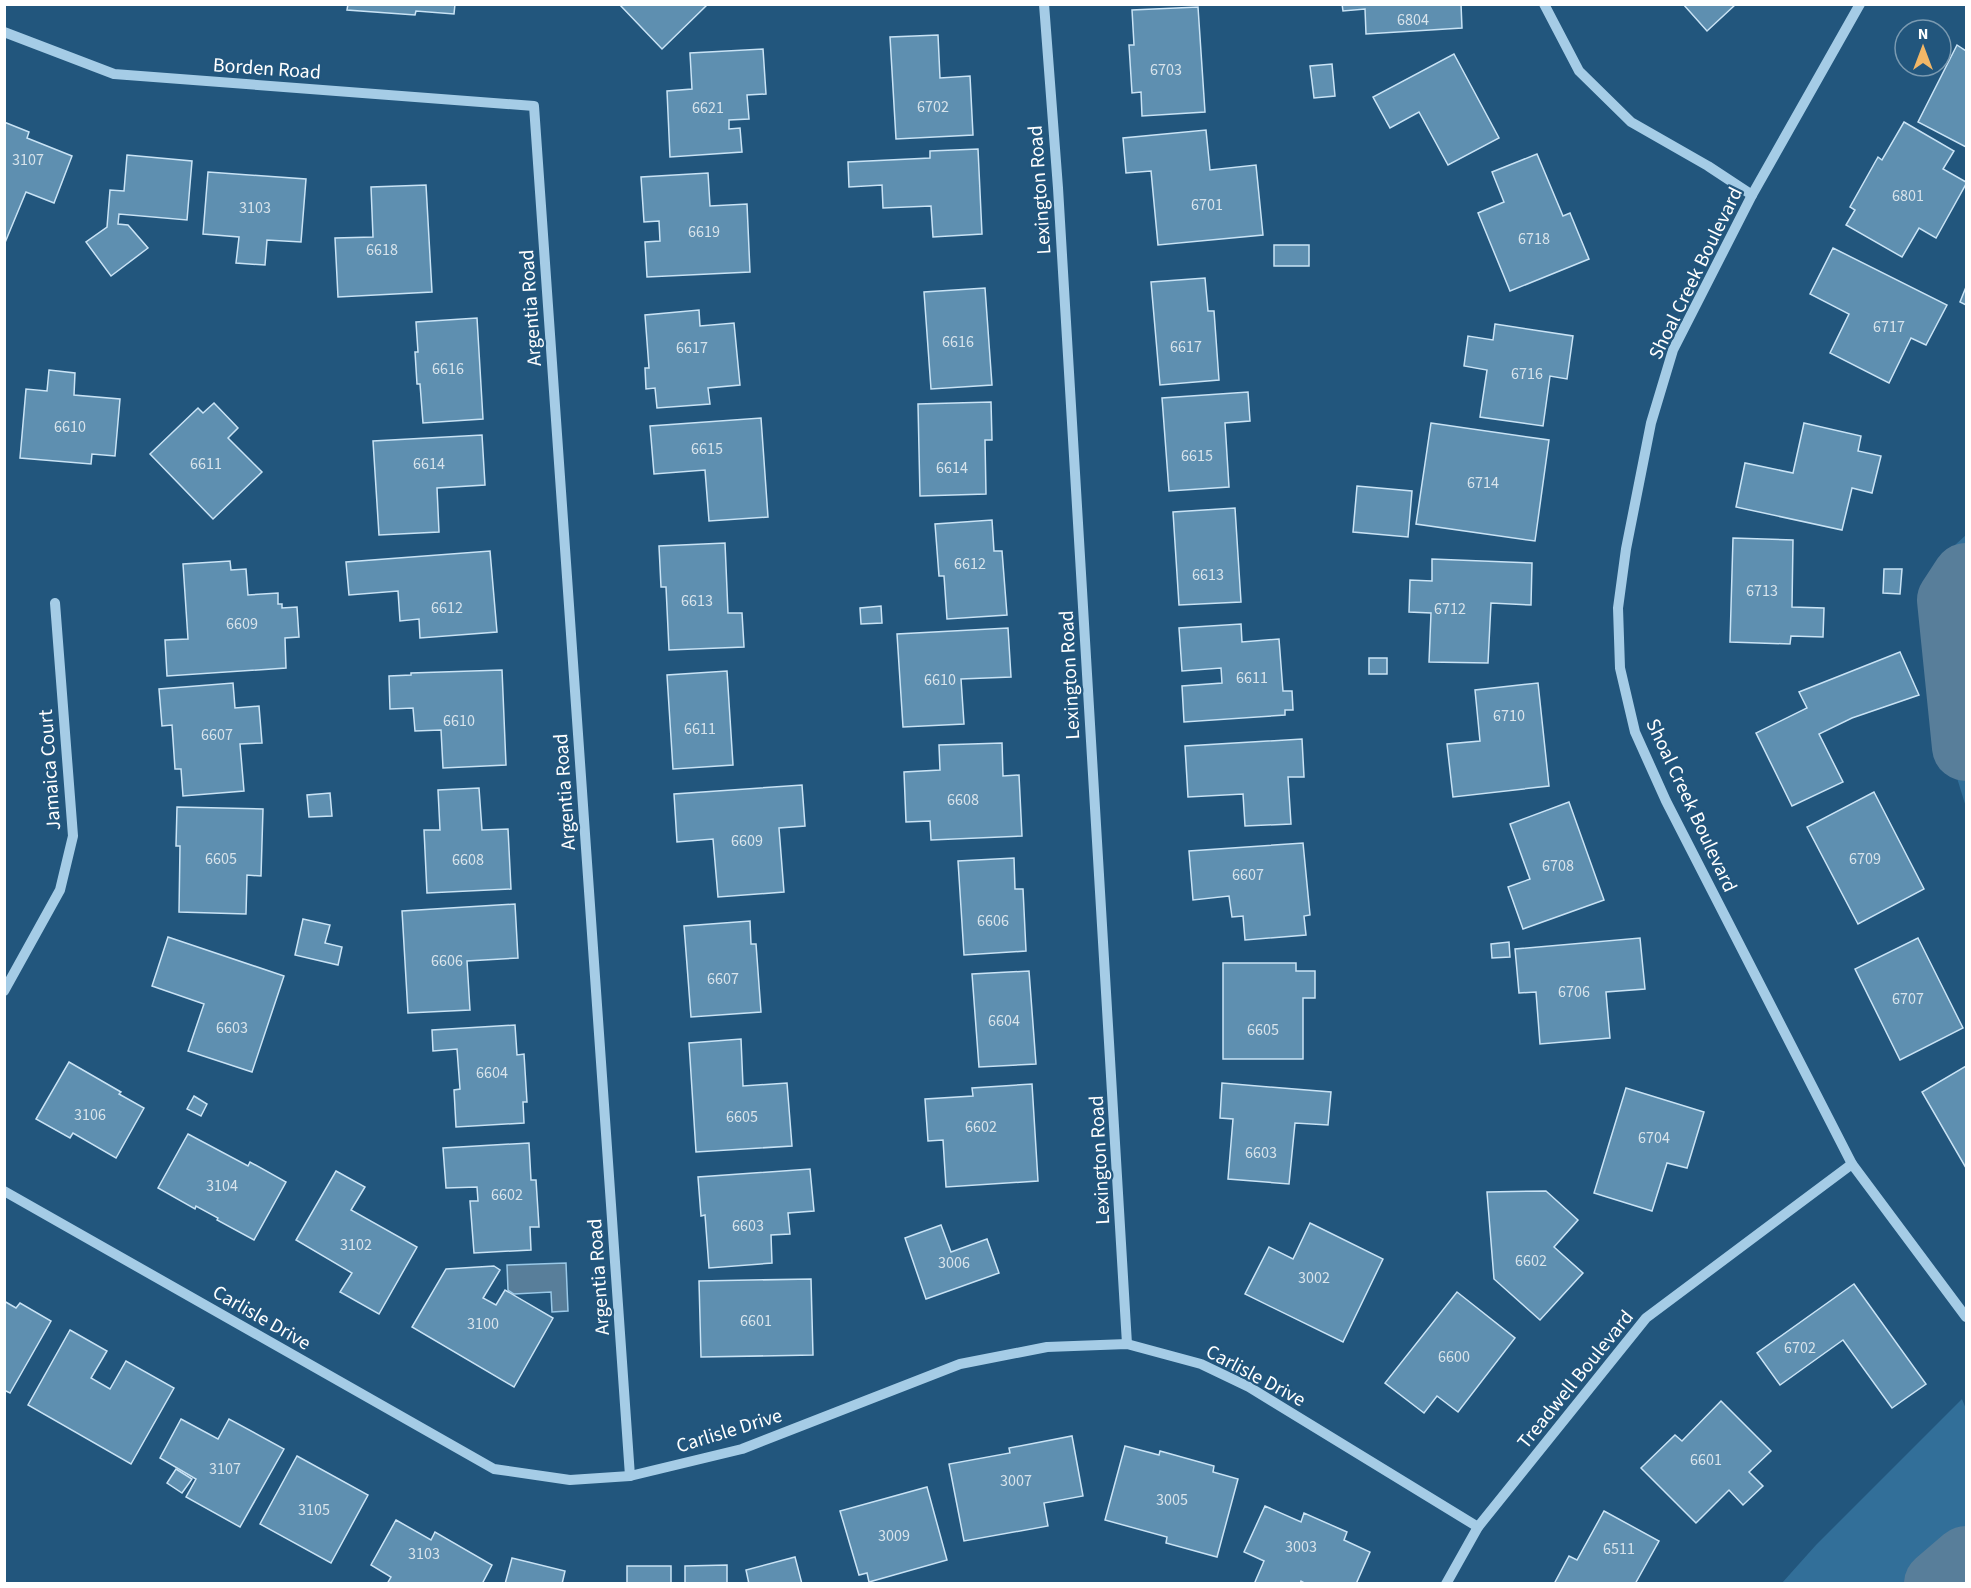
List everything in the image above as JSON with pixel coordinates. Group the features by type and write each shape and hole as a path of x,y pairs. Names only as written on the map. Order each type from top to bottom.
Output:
{"street":[{"name":"Lexington Road","path":"1044,4 1059,212 1127,1344"},
{"path":"1544,4 1579,71 1631,122 1708,166 1752,195"},
{"name":"Shoal Creek Boulevard","path":"1860,4 1752,195 1673,350 1651,423 1626,549 1618,608 1620,668 1635,732 1666,801 1852,1164 1966,1317"},
{"name":"Borden Road","path":"4,33 114,74 534,106"},
{"name":"Argentia Road","path":"534,106 630,1476"},
{"name":"Jamaica Court","path":"4,991 60,890 73,836 55,603"},
{"name":"Treadwell Boulevard","path":"1446,1584 1478,1527 1646,1318 1852,1164"},
{"name":"Carlisle Drive","path":"4,1191 494,1469 570,1480 630,1476 742,1449 960,1364 1047,1347 1127,1344 1201,1364 1249,1387 1478,1527"}],"shaded area":[{"path":"1966,535 1966,807 1943,733 1944,555"},
{"path":"566,1263 568,1311 552,1312 551,1292 514,1294 508,1290 507,1265"},
{"path":"1962,1399 1966,1409 1966,1583 1782,1583 1816,1545"}],"building":[{"path":"348,4 455,4 454,14 416,11 415,15 347,10"},
{"path":"619,4 708,4 662,49"},
{"path":"1342,4 1461,4 1462,28 1366,34 1365,9 1343,11"},
{"path":"1683,4 1736,4 1707,31"},
{"path":"1198,7 1205,112 1142,116 1141,92 1132,93 1129,45 1134,45 1132,10"},
{"path":"938,35 940,78 970,76 973,135 896,139 890,37"},
{"path":"1957,45 1966,51 1966,147 1918,122 1940,78 1953,78 1953,53"},
{"path":"763,49 766,94 747,95 749,119 729,120 729,129 740,128 742,152 670,157 667,91 692,89 690,53"},
{"path":"1454,54 1499,138 1448,165 1419,112 1390,128 1373,97"},
{"path":"1332,64 1335,96 1314,98 1310,66"},
{"path":"4,122 29,132 27,138 72,156 54,203 26,192 4,245"},
{"path":"1904,122 1954,151 1943,169 1966,184 1936,238 1919,228 1902,257 1846,225 1855,210 1850,207 1878,157 1882,160"},
{"path":"1206,130 1210,170 1256,165 1263,235 1158,245 1151,171 1126,173 1123,138"},
{"path":"978,149 982,234 933,237 931,206 883,208 882,185 849,187 848,162 930,158 930,151"},
{"path":"1537,154 1563,216 1570,213 1589,259 1510,291 1478,213 1504,202 1492,172"},
{"path":"127,155 192,161 187,220 119,214 118,224 128,225 148,248 111,276 86,242 107,227 110,190 124,191"},
{"path":"208,172 306,179 301,242 267,240 265,265 236,263 239,237 203,234"},
{"path":"708,173 710,206 747,204 750,272 647,277 645,242 660,241 659,221 644,222 641,177"},
{"path":"426,185 432,292 338,297 335,238 373,237 371,187"},
{"path":"1274,245 1309,245 1309,266 1274,266"},
{"path":"1833,248 1947,305 1926,345 1911,338 1889,383 1830,353 1849,314 1810,294"},
{"path":"1205,278 1208,311 1214,311 1219,380 1160,385 1151,282"},
{"path":"1966,287 1966,305 1960,302"},
{"path":"985,288 992,385 931,389 924,292"},
{"path":"699,310 700,326 734,323 740,385 708,388 710,404 657,408 655,388 646,389 645,368 649,368 645,315"},
{"path":"477,318 483,419 423,423 420,384 417,384 416,322"},
{"path":"1495,324 1573,336 1567,379 1550,376 1543,426 1480,417 1487,370 1464,366 1468,336 1493,340"},
{"path":"49,370 75,373 74,395 120,399 115,456 92,454 91,464 20,458 26,389 47,391"},
{"path":"1248,392 1250,421 1225,423 1229,487 1169,491 1162,398"},
{"path":"991,402 992,440 985,440 986,494 920,496 918,404"},
{"path":"214,403 238,428 228,438 262,472 213,519 150,454 198,408 203,413"},
{"path":"761,418 768,517 709,521 705,470 654,474 650,426"},
{"path":"1431,423 1549,440 1535,541 1416,524"},
{"path":"1804,423 1861,436 1858,451 1881,456 1872,493 1852,488 1842,530 1736,507 1745,463 1793,473"},
{"path":"482,435 485,485 437,488 439,532 379,535 373,441"},
{"path":"1357,486 1412,491 1408,537 1353,532"},
{"path":"1235,508 1241,602 1179,605 1173,512"},
{"path":"992,520 994,551 1002,551 1007,615 947,619 944,576 939,576 935,524"},
{"path":"1733,538 1793,540 1792,607 1824,608 1823,637 1791,636 1790,644 1730,642"},
{"path":"725,543 728,613 742,613 744,647 669,650 666,587 661,587 659,546"},
{"path":"490,551 497,632 420,638 419,619 400,621 398,591 349,595 346,562"},
{"path":"1432,559 1532,563 1531,605 1491,603 1488,663 1429,662 1431,613 1409,612 1410,580 1432,581"},
{"path":"230,561 231,570 246,569 248,595 278,593 278,604 282,604 282,608 297,607 299,637 285,638 286,668 167,676 165,640 188,639 183,564"},
{"path":"1884,569 1902,569 1900,594 1883,593"},
{"path":"881,606 882,623 861,624 860,608"},
{"path":"1241,624 1242,642 1279,639 1283,691 1292,691 1293,710 1285,710 1285,715 1184,722 1182,686 1222,683 1221,668 1182,671 1179,628"},
{"path":"1008,628 1011,677 961,679 964,724 903,727 897,634"},
{"path":"1900,652 1919,695 1852,718 1819,734 1843,782 1792,806 1756,733 1807,708 1799,692"},
{"path":"1369,658 1387,658 1387,674 1369,674"},
{"path":"502,670 506,765 443,768 441,730 415,731 413,708 390,709 389,676 411,675 411,673"},
{"path":"727,671 733,765 673,769 667,675"},
{"path":"233,683 235,708 259,706 262,743 240,744 244,791 183,796 181,769 175,769 172,725 162,726 159,689"},
{"path":"1538,683 1549,786 1453,797 1447,744 1480,741 1475,690"},
{"path":"1302,739 1304,777 1288,777 1291,824 1245,826 1243,794 1188,797 1185,746"},
{"path":"1002,743 1003,776 1019,775 1022,836 931,840 930,821 906,822 904,772 940,770 939,745"},
{"path":"802,785 805,826 779,828 784,892 718,897 713,839 677,842 674,794"},
{"path":"479,788 482,830 508,829 511,889 427,893 424,830 440,830 438,790"},
{"path":"1874,792 1924,889 1858,924 1807,827"},
{"path":"330,793 332,816 309,817 307,795"},
{"path":"1569,802 1604,900 1523,929 1508,887 1530,879 1510,824"},
{"path":"177,807 263,809 261,876 247,875 246,914 179,912 180,846 176,846"},
{"path":"1303,843 1310,915 1304,916 1306,935 1245,940 1243,916 1232,917 1229,896 1193,900 1189,851"},
{"path":"1014,858 1015,889 1023,889 1026,951 964,955 958,861"},
{"path":"515,904 518,958 467,961 470,1010 408,1013 402,911"},
{"path":"303,919 330,925 325,943 342,947 338,965 295,955"},
{"path":"750,921 751,944 756,944 761,1012 691,1017 684,926"},
{"path":"168,937 284,976 252,1072 188,1051 204,1004 152,986"},
{"path":"1640,938 1645,989 1606,992 1610,1038 1540,1044 1536,992 1519,993 1515,949"},
{"path":"1918,938 1963,1028 1900,1060 1855,969"},
{"path":"1509,942 1510,957 1492,958 1491,944"},
{"path":"1223,963 1296,963 1296,971 1315,971 1315,998 1303,998 1303,1059 1223,1059"},
{"path":"1029,971 1036,1064 979,1067 972,974"},
{"path":"515,1025 517,1055 524,1054 527,1102 523,1102 524,1123 456,1127 454,1090 460,1089 457,1049 433,1051 432,1030"},
{"path":"741,1039 743,1086 787,1083 792,1146 696,1152 689,1043"},
{"path":"69,1062 144,1108 116,1158 73,1133 70,1138 36,1119"},
{"path":"1966,1066 1966,1168 1922,1092"},
{"path":"1222,1083 1331,1092 1328,1125 1295,1123 1289,1184 1228,1179 1233,1119 1220,1118"},
{"path":"1032,1084 1038,1181 946,1187 943,1140 928,1141 925,1099 973,1096 972,1088"},
{"path":"1626,1088 1704,1112 1687,1168 1667,1163 1652,1211 1594,1193"},
{"path":"194,1096 207,1104 201,1116 187,1109"},
{"path":"188,1134 248,1166 250,1162 286,1182 254,1240 196,1206 195,1209 158,1188"},
{"path":"529,1143 531,1180 536,1180 539,1227 530,1227 531,1250 474,1253 470,1201 478,1201 477,1187 446,1188 443,1148"},
{"path":"810,1169 814,1211 788,1213 790,1234 771,1235 772,1263 709,1268 705,1215 701,1216 698,1177"},
{"path":"336,1171 365,1187 351,1210 417,1247 379,1314 340,1292 352,1273 296,1240"},
{"path":"1546,1191 1578,1220 1554,1247 1583,1273 1540,1320 1494,1279 1487,1192"},
{"path":"1310,1223 1383,1259 1343,1342 1245,1294 1269,1247 1293,1259"},
{"path":"941,1225 951,1252 987,1239 999,1273 926,1299 905,1238"},
{"path":"494,1266 500,1270 483,1298 496,1305 505,1290 553,1318 514,1387 412,1327 446,1269"},
{"path":"811,1279 813,1355 701,1357 699,1281"},
{"path":"1854,1284 1926,1384 1892,1408 1843,1340 1780,1385 1757,1353"},
{"path":"1457,1292 1515,1338 1458,1412 1437,1396 1424,1413 1385,1383"},
{"path":"4,1301 16,1308 20,1303 51,1321 10,1393 4,1390"},
{"path":"70,1330 107,1351 91,1378 110,1389 126,1361 174,1388 131,1464 28,1405"},
{"path":"1721,1401 1771,1451 1749,1472 1763,1486 1743,1505 1729,1490 1696,1523 1641,1468 1675,1435 1682,1441"},
{"path":"181,1419 218,1439 229,1419 284,1449 240,1527 186,1497 196,1479 160,1458"},
{"path":"1072,1436 1083,1496 1044,1503 1048,1526 964,1541 949,1464 1010,1453 1009,1448"},
{"path":"1125,1446 1159,1455 1160,1451 1214,1466 1213,1472 1238,1479 1217,1557 1166,1543 1167,1537 1105,1520"},
{"path":"297,1456 368,1495 331,1563 260,1524"},
{"path":"176,1469 192,1479 182,1493 167,1483"},
{"path":"927,1487 947,1560 869,1582 867,1573 859,1575 840,1511"},
{"path":"1265,1506 1301,1522 1304,1513 1347,1532 1344,1540 1370,1552 1356,1584 1306,1584 1301,1581 1300,1584 1258,1584 1255,1582 1264,1561 1244,1552"},
{"path":"1604,1511 1659,1541 1635,1584 1554,1584 1569,1556 1577,1560"},
{"path":"396,1520 431,1540 435,1532 492,1565 482,1584 387,1584 391,1577 371,1565"},
{"path":"795,1557 802,1584 749,1584 746,1570"},
{"path":"512,1558 565,1571 562,1584 505,1584"},
{"path":"727,1565 727,1584 685,1584 685,1566"},
{"path":"627,1566 671,1566 671,1584 627,1584"}],"waterway":[{"path":"1966,577 1951,600 1966,747"},
{"path":"1938,1584 1966,1560"}]}
